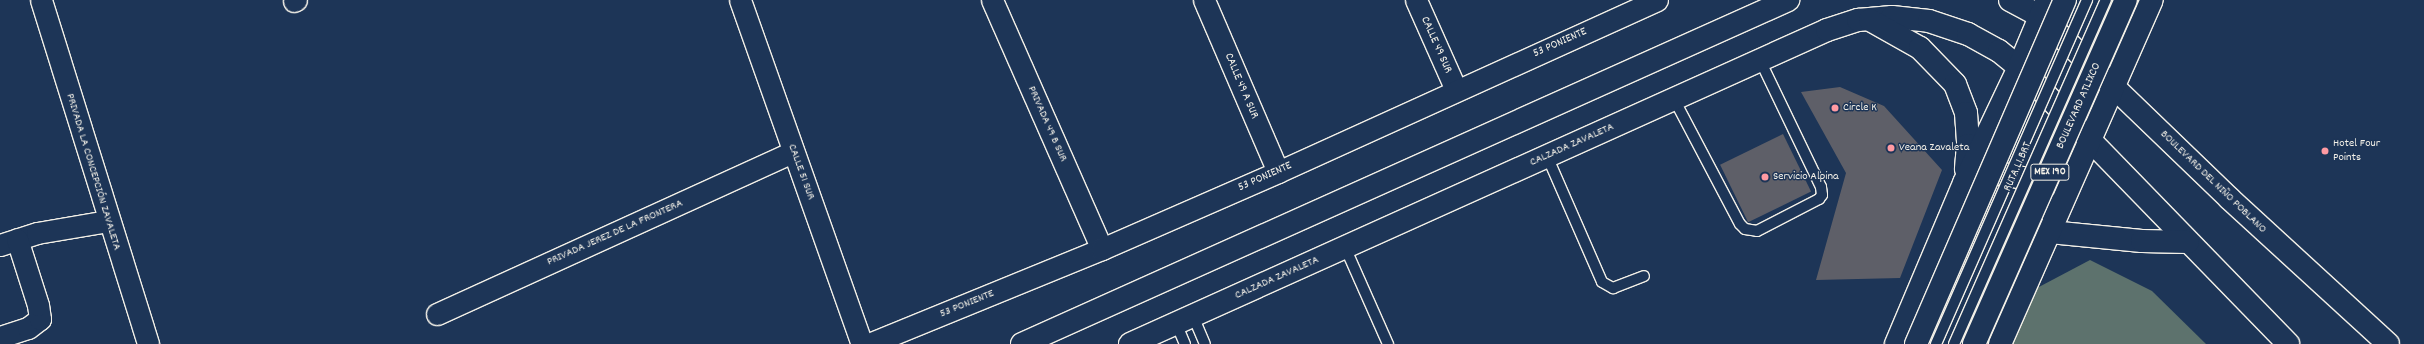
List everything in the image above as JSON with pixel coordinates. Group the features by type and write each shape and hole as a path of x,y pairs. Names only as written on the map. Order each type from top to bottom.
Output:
{"main road":[{"path":"1022,344 1788,0"},
{"path":"1896,344 1964,183 2020,67 2044,8 2010,0"},
{"path":"1916,344 2065,0"},
{"name":"BOULEVARD ATLIXCO","path":"1974,344 2126,0"},
{"path":"2000,344 2152,0"},
{"name":"BOULEVARD DEL NIÑO POBLANO","path":"2044,8 2114,85 2230,199 2388,344"},
{"name":"CALZADA ZAVALETA","path":"1130,344 1760,60 1834,28 1858,20 1911,18 1949,26 1983,41 2020,67"},
{"path":"1870,20 1920,48 1955,84 1966,113 1968,145 1964,183"},
{"path":"2020,67 2287,343"},
{"path":"1964,183 1999,173 2011,174 2033,184 2046,204 2050,232"},
{"path":"2050,232 2142,241 2188,242"}],"street":[{"name":"PRIVADA LA CONCEPCIÓN ZAVALETA","path":"41,0 107,221 148,344"},
{"name":"CALLE 51 SUR","path":"740,0 862,344"},
{"name":"PRIVADA 49 B SUR","path":"992,0 1102,249"},
{"name":"CALLE 49 A SUR","path":"1204,0 1278,172"},
{"name":"CALLE 49 SUR","path":"1416,0 1456,90"},
{"name":"53 PONIENTE","path":"869,344 1102,249 1278,172 1456,90 1629,6 1657,0"},
{"name":"PRIVADA JEREZ DE LA FRONTERA","path":"437,314 793,152"},
{"path":"0,337 28,328 40,319 38,305 9,242 107,221"}],"lane":[{"name":"RUTA L1 BRT","path":"1936,344 2087,0"},
{"name":"RUTA L1 BRT","path":"1954,344 2106,0"},
{"path":"1674,99 1740,224 1745,229 1757,230 1819,199 1822,195 1821,187 1760,60"},
{"path":"1547,156 1602,282 1613,288 1644,276"},
{"path":"1345,247 1388,344"},
{"path":"1184,319 1185,344"},
{"path":"1184,319 1205,344"}],"green space":[{"path":"2090,260 2152,291 2206,344 2012,344 2037,288"}],"building":[{"path":"1840,87 1884,106 1942,170 1900,278 1816,280 1846,173 1801,92"},
{"name":"Servicio Alpina","path":"1783,134 1811,192 1748,222 1720,165"}],"place":[{"name":"Circle K","path":"1835,108"},
{"name":"Veana Zavaleta","path":"1891,148"},
{"name":"Hotel Four Points","path":"2325,151"},
{"name":"Servicio Alpina","path":"1765,177"}]}
